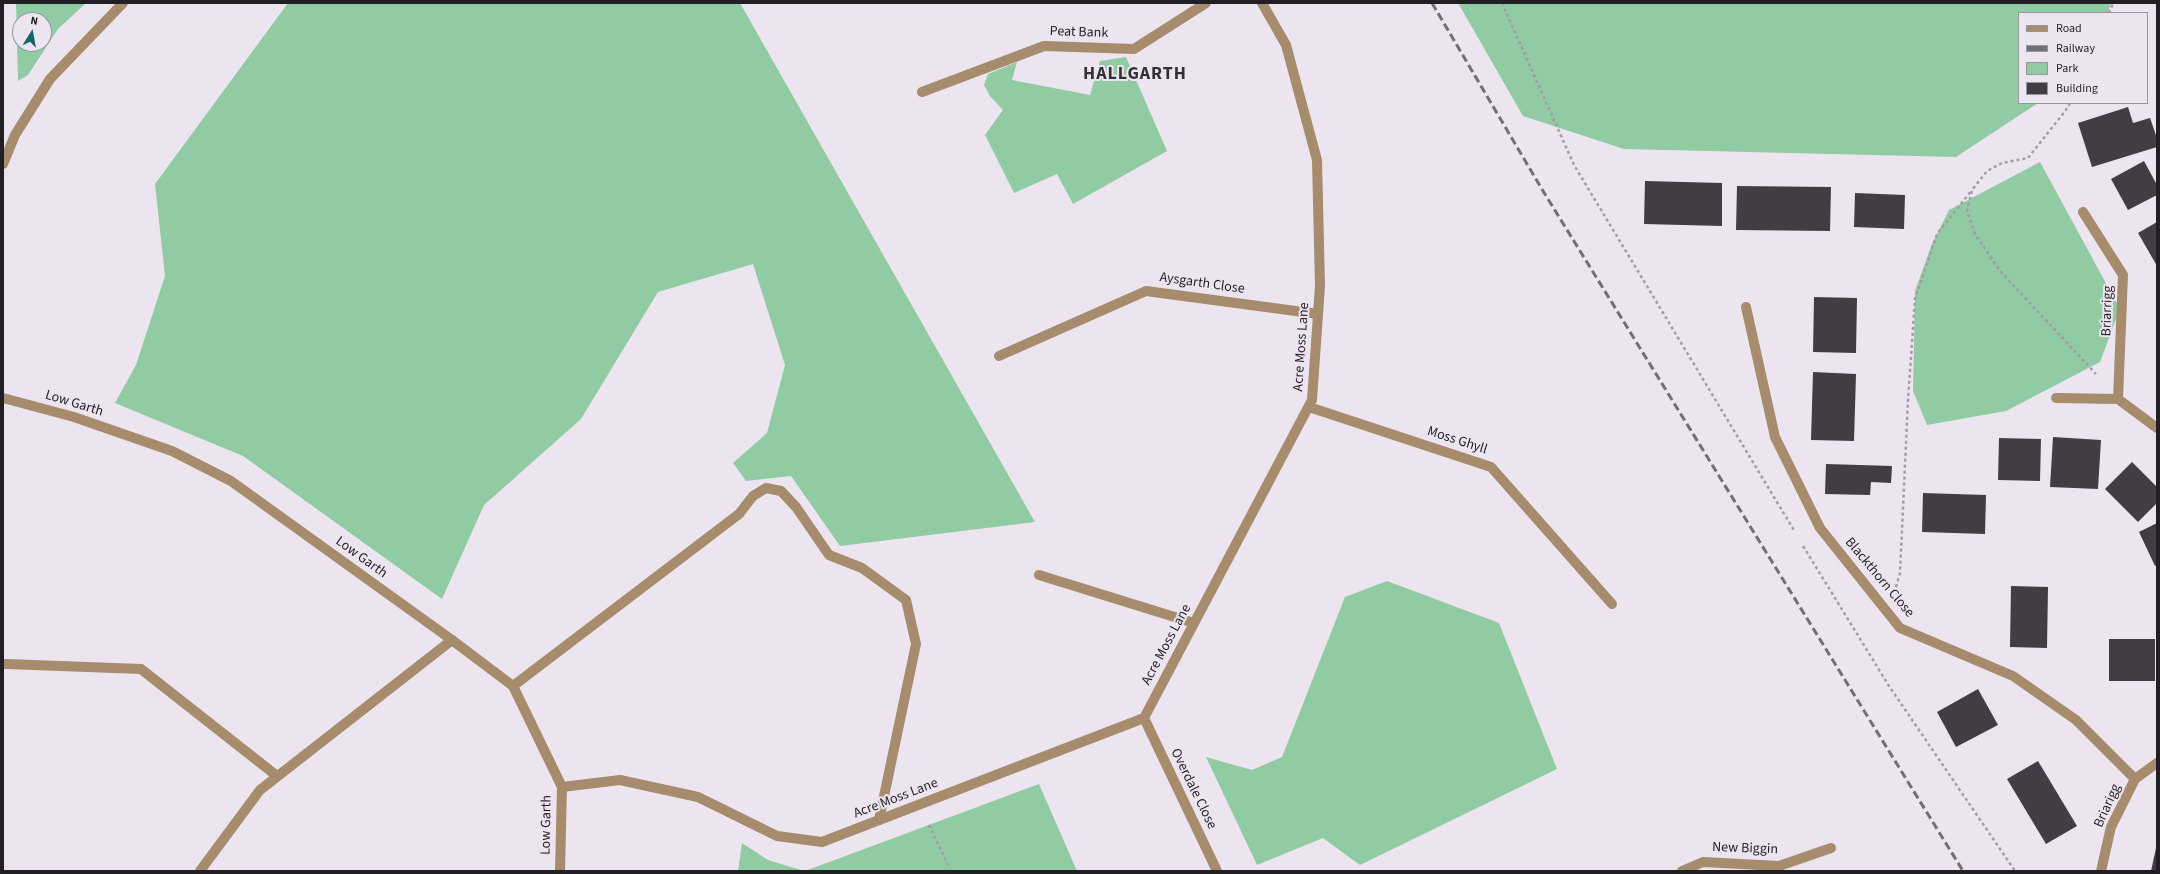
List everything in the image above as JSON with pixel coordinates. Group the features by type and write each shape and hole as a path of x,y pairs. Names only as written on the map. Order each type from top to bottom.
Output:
{"street":[{"path":"3,164 15,135 50,80 123,3"},
{"name":"Peat Bank","path":"922,92 1044,46 1134,49 1206,3"},
{"name":"Acre Moss Lane","path":"562,787 620,780 698,798 777,836 822,842 1144,718 1312,400 1320,286 1317,160 1286,45 1262,3"},
{"name":"Briarrigg","path":"2083,212 2123,275 2118,399"},
{"name":"Aysgarth Close","path":"999,356 1146,291 1318,314"},
{"name":"Blackthorn Close","path":"1746,307 1775,437 1820,528 1900,628 2013,676 2076,720 2135,780"},
{"name":"Low Garth","path":"3,398 74,417 172,452 231,481 452,640 513,686 562,787 560,871"},
{"path":"2056,398 2118,399 2157,428"},
{"name":"Moss Ghyll","path":"1309,407 1491,467 1612,604"},
{"path":"513,686 739,514 753,496 766,488 781,491 796,507 829,555 862,568 906,600 916,644 879,820"},
{"path":"1039,575 1194,623"},
{"path":"200,871 260,790 452,640"},
{"path":"6,664 142,669 277,776"},
{"name":"Overdale Close","path":"1144,718 1217,871"},
{"name":"Briarigg","path":"2101,871 2111,827 2135,780 2157,763"},
{"name":"New Biggin","path":"1682,871 1703,862 1779,866 1832,848"}],"path":[{"path":"1502,3 1574,165 1798,537"},
{"path":"1894,592 1900,574 1908,400 1916,299 1937,234 1987,171 2002,163 2028,158 2069,104"},
{"path":"1972,190 1968,211 1975,234 2000,271 2118,399"},
{"path":"1802,544 1889,686 2015,871"},
{"path":"920,804 948,864"}],"green space":[{"path":"16,3 86,3 58,29 52,38 52,12 16,12"},
{"path":"288,3 740,3 1035,522 840,546 791,476 746,481 733,463 767,433 785,365 753,264 658,292 581,419 484,505 442,599 243,456 115,403 136,365 165,276 155,184"},
{"path":"1458,3 2111,3 2108,12 2018,12 2018,104 2036,104 1956,157 1624,149 1523,116"},
{"path":"17,52 43,52 28,75 18,81"},
{"path":"1126,57 1167,151 1073,204 1057,174 1014,193 985,135 1003,110 990,96 984,85 988,74 1017,62 1012,80 1090,95 1100,61"},
{"path":"2040,162 2120,309 2100,362 2006,411 1927,425 1913,391 1915,291 1932,244 1949,210"},
{"path":"1387,581 1499,623 1557,769 1360,865 1323,838 1257,865 1206,757 1252,770 1282,757 1345,597"},
{"path":"1039,784 1077,871 805,871"},
{"path":"742,843 768,860 804,871 738,871"}],"building":[{"path":"2128,107 2133,123 2150,118 2157,138 2157,147 2092,167 2078,123"},
{"path":"2144,161 2157,185 2157,195 2128,210 2111,179"},
{"path":"1645,181 1722,183 1722,226 1644,224"},
{"path":"1737,186 1831,187 1830,231 1736,230"},
{"path":"1855,193 1905,195 1904,229 1854,227"},
{"path":"2157,222 2157,266 2138,233"},
{"path":"1814,297 1857,298 1856,353 1813,352"},
{"path":"1813,372 1856,374 1854,441 1811,440"},
{"path":"2053,437 2101,440 2098,489 2050,487"},
{"path":"1999,438 2041,439 2040,481 1998,480"},
{"path":"2132,462 2157,487 2157,503 2138,522 2105,489"},
{"path":"1826,464 1892,466 1891,483 1871,482 1870,495 1825,494"},
{"path":"1923,493 1986,495 1985,534 1922,532"},
{"path":"2157,523 2157,565 2155,566 2139,532"},
{"path":"2011,586 2048,587 2047,648 2010,647"},
{"path":"2109,639 2155,639 2155,681 2109,681"},
{"path":"1978,689 1998,725 1956,747 1937,712"},
{"path":"2038,761 2077,826 2046,844 2007,779"},
{"path":"2156,848 2157,871 2151,871"}],"railway":[{"path":"1432,3 1543,191 1963,871"}],"district":[{"name":"HALLGARTH","path":"1135,75"}]}
